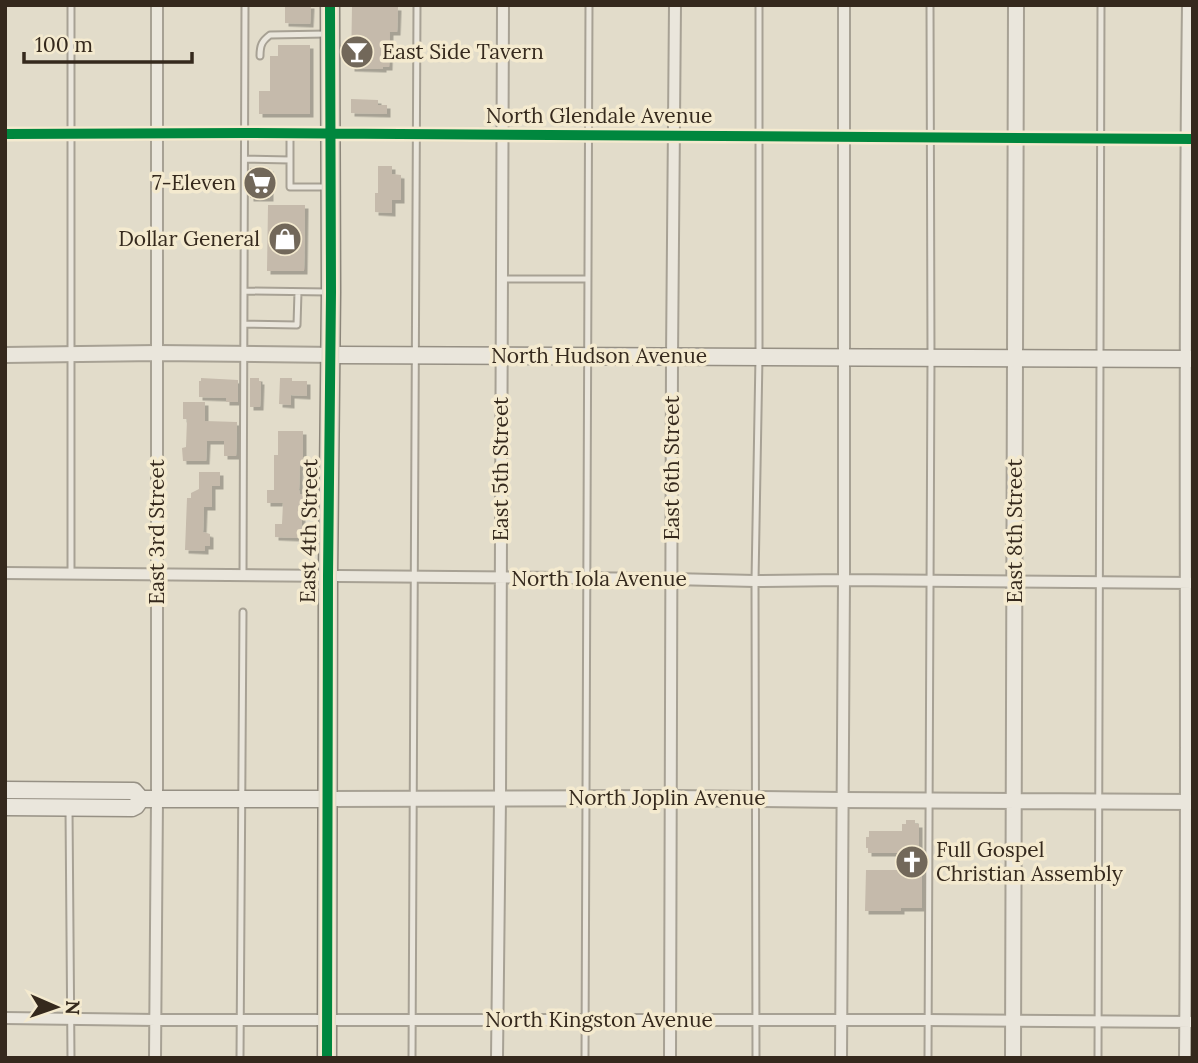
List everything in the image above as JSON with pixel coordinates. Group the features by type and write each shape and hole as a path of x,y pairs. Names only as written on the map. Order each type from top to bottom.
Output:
{"main road":[{"name":"East 4th Street","path":"327,1058 328,577 334,355 331,292 330,5"},
{"name":"North Hudson Avenue","path":"334,355 1189,359"},
{"name":"North Joplin Avenue","path":"5,790 134,791 149,799 327,799"},
{"name":"North Joplin Avenue","path":"5,807 132,808 149,799"}],"street":[{"name":"East 3rd Street","path":"155,1058 149,799 157,574 157,5"},
{"name":"East 5th Street","path":"497,1058 503,5"},
{"name":"East 6th Street","path":"670,1058 675,5"},
{"path":"841,1058 844,5"},
{"name":"East 8th Street","path":"1013,1058 1016,5"},
{"path":"1185,1058 1189,1022 1188,5"},
{"name":"North Glendale Avenue","path":"5,134 246,132 1189,139"},
{"name":"North Hudson Avenue","path":"5,355 334,355"},
{"name":"North Iola Avenue","path":"5,573 1190,583"},
{"name":"North Joplin Avenue","path":"327,799 671,797 1189,802"},
{"name":"North Kingston Avenue","path":"5,1018 1189,1022"}],"lane":[{"path":"71,5 71,573"},
{"path":"243,576 245,5"},
{"path":"412,1058 417,5"},
{"path":"585,1058 589,5"},
{"path":"756,1058 755,581 759,5"},
{"path":"928,1058 930,5"},
{"path":"1098,1058 1101,5"},
{"path":"260,56 263,40 270,35 330,34"},
{"path":"290,134 290,187 330,187"},
{"path":"245,159 290,160"},
{"path":"502,279 587,279"},
{"path":"245,291 331,292"},
{"path":"244,324 297,325 298,292"},
{"path":"240,1058 243,612"},
{"path":"69,807 71,1058"}],"building":[{"path":"285,5 311,5 310,24 285,23"},
{"path":"352,5 398,7 397,32 390,32 389,67 351,68"},
{"path":"278,45 310,45 310,114 259,114 259,91 270,91 270,56 278,56"},
{"path":"351,99 378,100 378,105 387,105 387,114 351,113"},
{"path":"378,166 392,166 392,174 401,175 401,200 392,200 392,213 375,212"},
{"name":"7-Eleven","path":"250,168 270,168 270,198 250,198"},
{"path":"268,205 305,205 304,271 267,271"},
{"path":"201,378 238,380 238,402 226,402 226,398 199,397"},
{"path":"250,378 259,378 261,381 260,407 250,407"},
{"path":"280,378 307,381 307,396 291,395 291,405 279,404"},
{"path":"183,402 205,402 205,421 237,422 236,456 224,456 224,441 207,441 206,461 183,461 182,448 186,447 187,419 183,419"},
{"path":"278,431 303,431 299,490 300,494 303,494 299,538 275,537 275,524 282,524 283,503 267,503 267,490 274,490 274,455 278,455"},
{"path":"199,472 220,472 220,486 212,486 212,507 204,507 203,532 210,534 210,546 205,546 205,551 185,550 187,498 191,498 191,493 199,489"},
{"name":"Full Gospel Christian Assembly","path":"906,820 915,820 915,824 919,824 922,908 865,911 866,870 902,870 902,853 868,853 866,837 869,837 869,831 902,831 902,824 906,824"}],"cycle path":[{"path":"327,1058 330,5"},
{"path":"5,134 1193,139"}],"place":[{"name":"East Side Tavern","path":"357,52"},
{"name":"7-Eleven","path":"260,183"},
{"name":"Dollar General","path":"285,239"},
{"name":"Full Gospel Christian Assembly","path":"912,862"}]}
